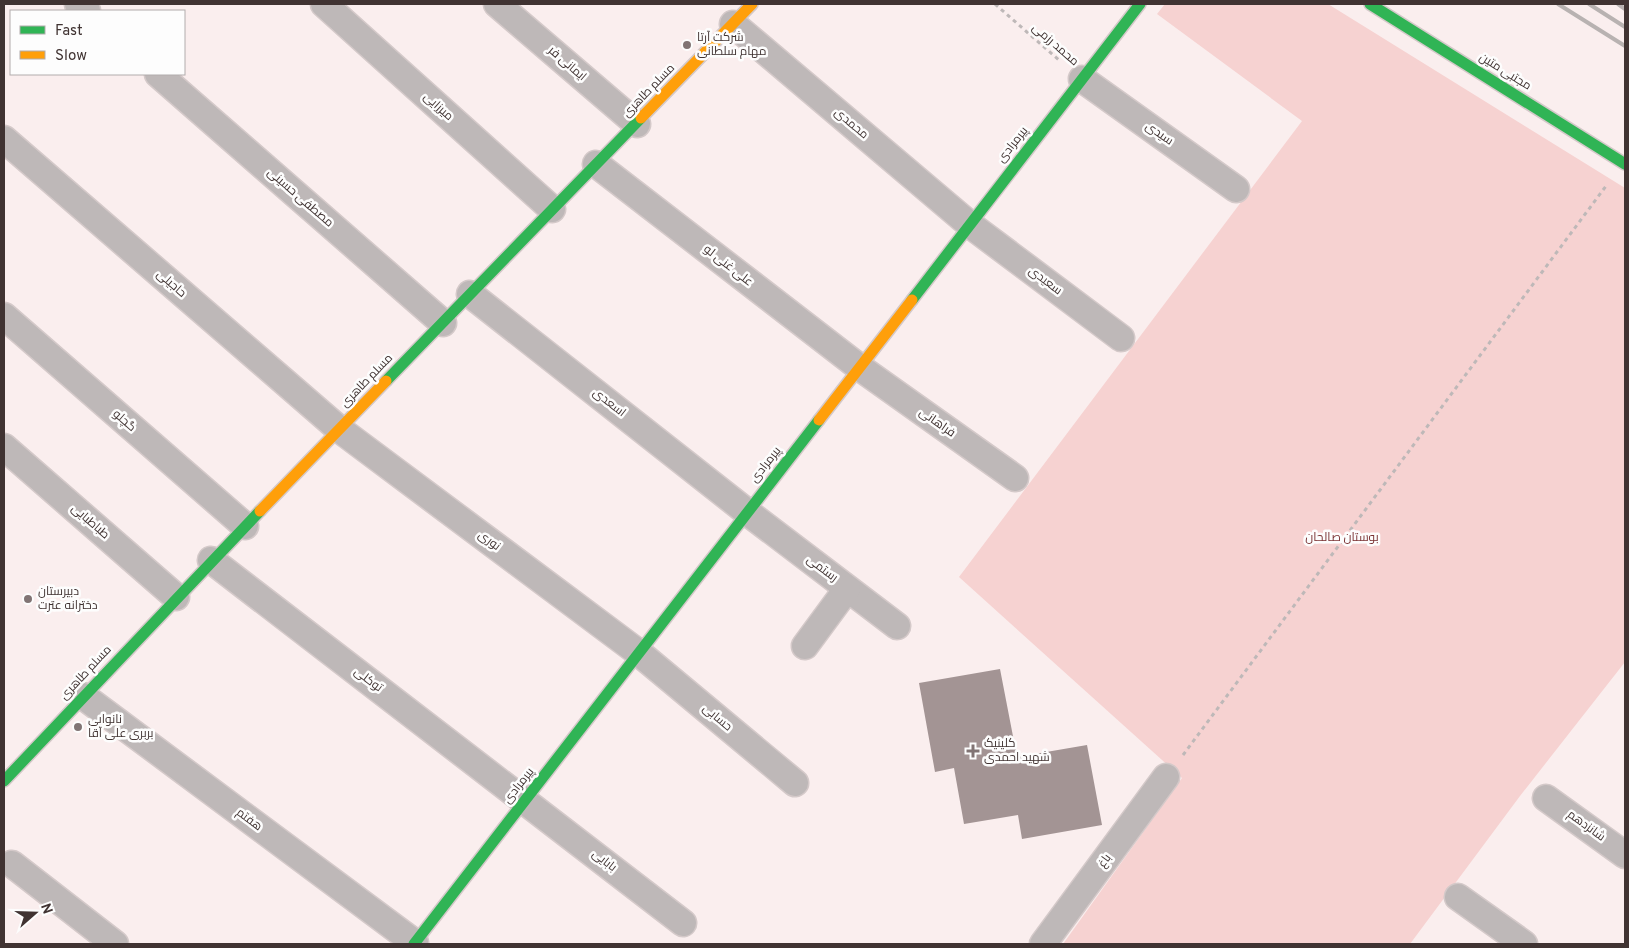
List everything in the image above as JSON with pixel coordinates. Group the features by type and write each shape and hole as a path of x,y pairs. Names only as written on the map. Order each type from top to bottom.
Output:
{"street":[{"name":"میرزایی","path":"324,4 552,209"},
{"name":"ایمانی فر","path":"497,4 637,124"},
{"name":"مسلم طاهری","path":"4,781 176,596 752,4"},
{"name":"پیرمرادی","path":"415,944 1140,4"},
{"name":"مجتبی متین","path":"1370,4 1625,163"},
{"name":"محمدی","path":"733,24 969,224"},
{"name":"مصطفی حسینی","path":"159,75 443,323"},
{"name":"سیدی","path":"1082,79 1236,189"},
{"name":"حاجیلی","path":"4,139 339,429"},
{"name":"علی غنی لو","path":"596,164 859,367"},
{"name":"سعیدی","path":"969,224 1121,338"},
{"name":"اسعدی","path":"470,294 747,512"},
{"name":"گچلو","path":"4,316 245,526"},
{"name":"فراهانی","path":"859,367 1015,478"},
{"name":"نوری","path":"339,429 639,653"},
{"name":"طباطبایی","path":"4,447 176,596"},
{"name":"رستمی","path":"747,512 897,626"},
{"name":"توکلی","path":"211,560 526,800"},
{"path":"805,646 848,589"},
{"name":"حسابی","path":"639,653 795,783"},
{"name":"هفتم","path":"83,696 415,944"},
{"name":"باغ","path":"1043,944 1166,777"},
{"name":"شانزدهم","path":"1546,798 1625,855"},
{"name":"بابایی","path":"526,800 683,922"},
{"path":"12,864 115,944"},
{"path":"1458,896 1524,944"}],"path":[{"name":"محمد رزمی","path":"995,4 1082,79"},
{"path":"1166,777 1625,163"}],"green space":[{"name":"بوستان صالحان","path":"1165,4 1328,4 1625,188 1625,662 1520,796 1410,944 1063,944 1182,778 959,577 1302,121 1157,14"}],"building":[{"name":"کلینیک شهید احمدی","path":"1000,669 1017,757 1087,745 1102,825 1022,839 1018,815 964,824 954,768 935,772 919,683"}],"railway":[{"path":"1558,4 1625,46"},
{"path":"1589,4 1625,27"},
{"path":"1618,4 1625,9"}],"traffic: fast":[{"path":"912,300 1140,4"},
{"path":"1370,4 1625,164"},
{"path":"386,381 641,118"},
{"path":"414,944 819,420"},
{"path":"4,781 260,511"}],"traffic: slow":[{"path":"641,118 752,4"},
{"path":"819,420 912,300"},
{"path":"260,511 386,381"}],"place":[{"name":"شرکت آرتا مهام سلطانی","path":"687,45"},
{"name":"دبیرستان دخترانه عترت","path":"28,599"},
{"name":"نانوایی بربری علی آقا","path":"78,727"},
{"name":"کلینیک شهید احمدی","path":"973,751"}]}
